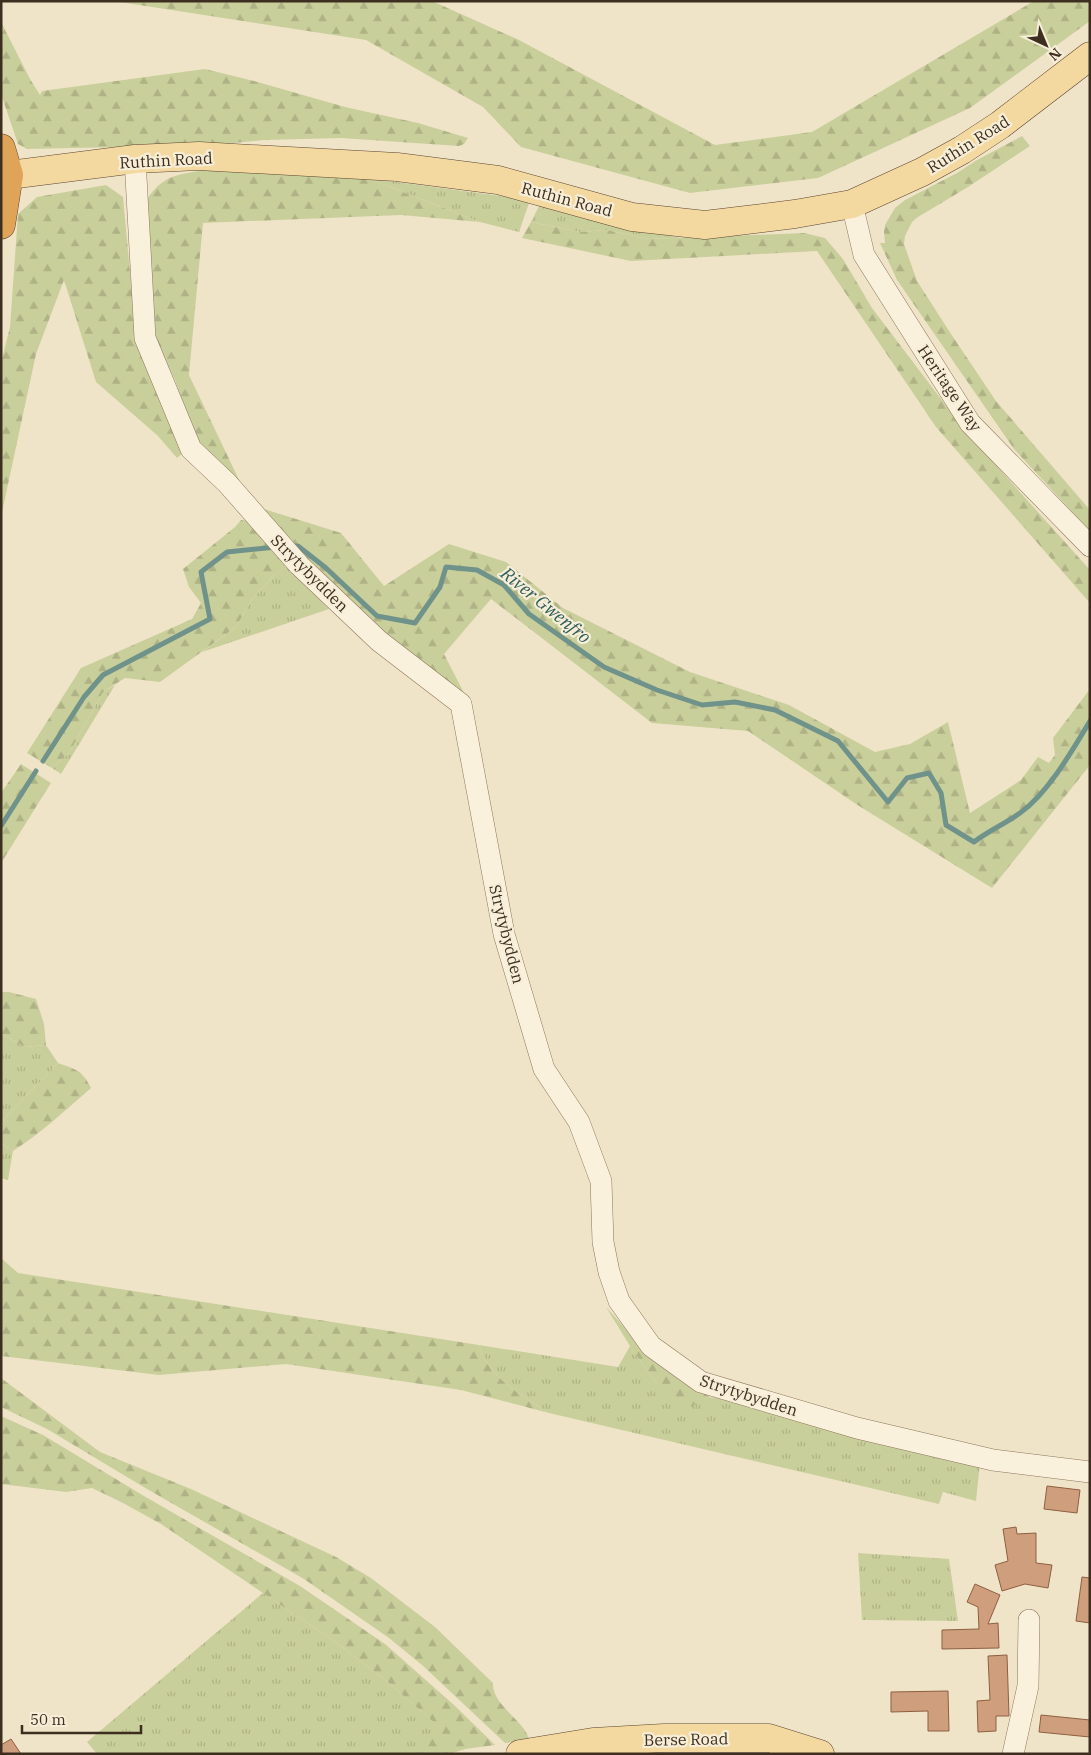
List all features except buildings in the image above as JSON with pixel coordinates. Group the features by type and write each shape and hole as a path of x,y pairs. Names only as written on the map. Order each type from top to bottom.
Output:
{"highway":[{"path":"1,148 5,175 1,225"}],"main road":[{"name":"Ruthin Road","path":"5,175 135,159 199,156 397,167 498,180 632,217 705,225 795,214 852,204 922,172 962,150 1000,125 1090,56"},
{"name":"Berse Road","path":"528,1752 593,1742 664,1738 769,1738 820,1754"}],"street":[{"name":"Strytybydden","path":"135,159 145,338 191,449 227,483 299,565 379,641 461,704 504,934 544,1069 579,1122 601,1181 603,1242 609,1272 619,1301 651,1346 701,1382 847,1426 993,1460 1090,1472"},
{"name":"Heritage Way","path":"852,204 864,256 970,423 1090,546"},
{"path":"1013,1754 1028,1686 1029,1620"}],"green space":[{"path":"113,1 432,1 519,40 715,145 812,132 1034,1 1090,1 1090,21 970,108 818,178 690,193 521,147 483,107 366,40"},
{"path":"1,22 40,95 42,91 205,69 345,107 418,123 468,138 464,144 459,146 341,138 264,140 215,145 27,149 18,144 1,94"},
{"path":"1022,136 1030,146 918,217 912,222 905,236 904,244 917,281 996,401 1090,510 1090,531 1014,449 897,280 880,243 885,243 885,225 895,208 905,200"},
{"path":"203,170 367,178 480,222 401,215 203,223 189,375 251,505 341,533 384,586 449,544 506,562 563,608 690,672 789,705 875,752 910,744 948,722 970,813 1021,780 1038,757 1049,763 1055,755 1053,738 1090,689 1090,765 992,888 859,806 748,731 652,723 491,599 444,654 464,693 331,591 321,570 300,556 275,574 252,599 236,627 160,682 125,678 103,692 69,753 52,768 27,753 81,668 192,619 201,603 189,587 183,569 241,520 253,522 198,444 175,380 153,334 147,199 165,180 178,175"},
{"path":"367,178 530,200 519,232 480,222"},
{"path":"106,185 123,197 136,337 185,451 177,458 158,436 96,382 64,280 36,354 1,517 1,363 10,327 18,214 37,197"},
{"path":"540,204 680,238 649,239 606,230 580,232 531,222"},
{"path":"531,222 580,232 606,230 649,239 804,233 825,238 843,259 872,308 966,432 1090,570 1090,603 936,427 817,251 631,261 522,238"},
{"path":"285,566 329,609 202,652 236,627 252,599"},
{"path":"115,685 61,774 52,768 69,753 103,692"},
{"path":"21,764 51,783 1,863 1,793"},
{"path":"1,992 9,992 36,999 44,1024 46,1045 25,1047 1,1034"},
{"path":"1,1034 25,1047 46,1045 58,1063 4,1119 1,1130"},
{"path":"58,1063 82,1074 91,1088 63,1113 13,1151 1,1143 1,1130 4,1119"},
{"path":"1,1143 13,1151 8,1180 1,1178"},
{"path":"1,1258 18,1273 479,1345 483,1356 490,1366 507,1385 549,1413 461,1390 286,1364 159,1375 1,1356"},
{"path":"606,1307 637,1341 711,1398 704,1397 692,1407 657,1384 630,1346"},
{"path":"479,1345 618,1367 630,1346 657,1384 704,1397 738,1399 980,1463 976,1501 943,1492 939,1504 549,1413 507,1385 483,1356"},
{"path":"1,1378 100,1452 191,1489 336,1557 371,1578 435,1627 493,1683 496,1696 524,1729 530,1740 505,1743 422,1665 389,1638 304,1579 47,1429 1,1407"},
{"path":"1,1416 43,1435 300,1586 385,1644 454,1705 495,1745 465,1749 449,1754 412,1754 437,1725 389,1683 337,1643 161,1524 92,1488 66,1492 1,1484"},
{"path":"858,1553 949,1559 958,1621 862,1620"},
{"path":"263,1593 337,1643 389,1683 465,1749 449,1754 97,1754 87,1742"}],"waterway":[{"name":"River Gwenfro","path":"292,546 298,546 326,568 377,616 415,623 440,587 446,567 477,570 504,585 529,614 604,667 657,690 702,705 735,702 775,710 838,741 888,802 907,778 929,773 941,793 946,825 974,842 1030,805 1059,771 1090,721"},
{"name":"River Gwenfro","path":"43,761 84,697 103,675 210,619 201,572 227,552 276,547"},
{"name":"River Gwenfro","path":"1,826 36,771"}]}
